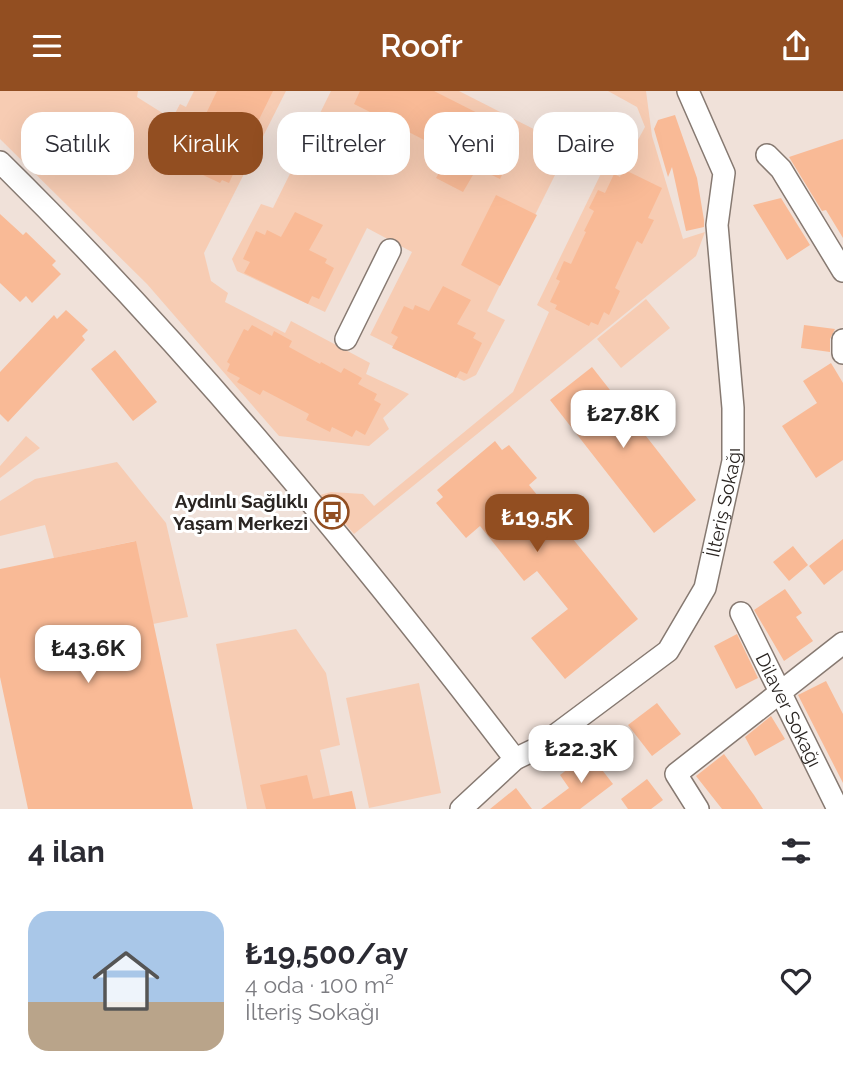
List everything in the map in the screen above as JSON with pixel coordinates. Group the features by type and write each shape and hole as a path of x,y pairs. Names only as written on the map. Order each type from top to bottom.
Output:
{"street":[{"name":"İlteriş Sokağı","path":"461,809 515,759 538,748 668,651 705,588 733,461 733,408 717,225 724,173 688,91"},
{"path":"767,155 781,169 843,271"},
{"path":"0,162 95,256 274,461 434,653 515,759"},
{"path":"346,339 390,250"},
{"path":"843,339 843,353"},
{"name":"Dilaver Sokağı","path":"741,613 838,809"},
{"path":"698,809 676,774 843,643"}],"shaded area":[{"path":"0,91 138,91 137,97 161,112 148,112 148,175 243,175 204,253 211,281 228,293 225,302 285,333 291,321 370,363 366,374 409,394 383,418 389,429 369,446 279,436 147,284 36,175 134,175 134,112 21,112 21,160 0,139"},
{"path":"194,91 286,91 263,136 263,112 176,112 180,104 186,107"},
{"path":"331,91 459,91 500,112 424,112 424,175 519,175 519,122 533,129 533,175 555,175 487,311 505,320 476,375 464,381 370,335 412,252 367,228 325,312 237,271 232,259 261,204 273,208 289,175 410,175 410,112 321,112"},
{"path":"608,91 646,91 652,136 683,239 705,232 696,256 354,534 320,495 331,492 363,494 374,506 513,392 549,312 537,305 600,175 638,175 638,140 645,127 637,107"},
{"path":"646,299 670,328 621,368 597,339"},
{"path":"26,436 40,448 0,478 0,466"},
{"path":"117,462 166,523 188,617 153,624 135,541 54,558 45,525 0,536 0,501 35,479"},
{"path":"296,629 326,673 340,745 320,750 333,809 247,809 216,644"},
{"path":"419,683 441,793 369,808 346,698"}],"building":[{"path":"217,91 273,91 263,112 207,112"},
{"path":"360,91 434,91 475,112 424,112 424,140 410,133 410,112 370,112 354,104"},
{"path":"675,115 697,178 704,220 704,227 686,231 672,167 668,177 654,129 658,120"},
{"path":"843,139 843,238 826,210 822,211 789,157"},
{"path":"203,175 233,175 229,183 222,180 220,183"},
{"path":"438,175 473,175 463,192 436,178"},
{"path":"614,175 635,175 662,188 648,218 654,220 642,244 637,241 615,288 620,291 609,315 604,312 598,325 591,322 589,326 555,309 557,305 550,302 560,281 556,279 564,261 571,264 586,232 584,231 594,211 589,208 598,190 605,193"},
{"path":"496,195 537,215 500,286 461,265"},
{"path":"781,198 810,245 787,260 753,205"},
{"path":"295,212 323,225 309,250 327,259 325,263 334,268 319,299 312,296 308,304 244,273 250,262 243,259 256,231 265,235 267,230 281,237"},
{"path":"0,214 23,235 26,232 56,261 52,265 61,274 32,303 26,296 20,302 0,283"},
{"path":"443,286 471,300 457,324 476,333 473,338 482,343 467,374 460,371 456,378 392,348 398,337 391,333 404,306 413,310 415,305 429,311"},
{"path":"66,310 88,330 82,336 85,340 8,422 0,414 0,372 54,315 57,319"},
{"path":"252,325 272,336 274,331 292,341 289,347 320,364 321,362 341,373 344,368 362,378 358,384 377,394 374,400 381,404 365,435 356,430 352,437 332,427 330,432 306,420 309,414 263,390 260,395 237,382 240,378 227,371 230,364 227,362 244,329 248,331"},
{"path":"804,325 835,329 830,339 830,352 801,348"},
{"path":"115,350 157,402 133,421 91,369"},
{"path":"831,363 843,383 843,460 816,478 782,426 817,403 803,381"},
{"path":"592,367 696,500 654,533 550,400"},
{"path":"495,441 502,450 509,445 537,478 529,485 638,619 565,679 531,638 568,609 537,571 524,581 480,526 466,538 436,503 443,497 437,490"},
{"path":"843,539 843,570 824,585 809,566"},
{"path":"136,541 193,809 28,809 0,677 0,569"},
{"path":"793,546 808,565 789,581 773,562"},
{"path":"785,589 802,613 796,617 813,641 784,661 754,610"},
{"path":"737,634 758,678 736,689 714,646"},
{"path":"826,681 843,714 843,783 798,695"},
{"path":"657,703 681,734 652,756 628,725"},
{"path":"771,716 785,739 755,756 745,737"},
{"path":"589,753 613,784 580,809 541,809 569,788 560,775"},
{"path":"724,754 763,809 722,809 696,776"},
{"path":"307,775 313,799 352,791 356,809 266,809 260,785"},
{"path":"647,779 663,800 651,809 628,809 621,799"},
{"path":"516,788 532,809 490,809"}],"place":[{"name":"Aydınlı Sağlıklı Yaşam Merkezi","path":"332,512"}]}
